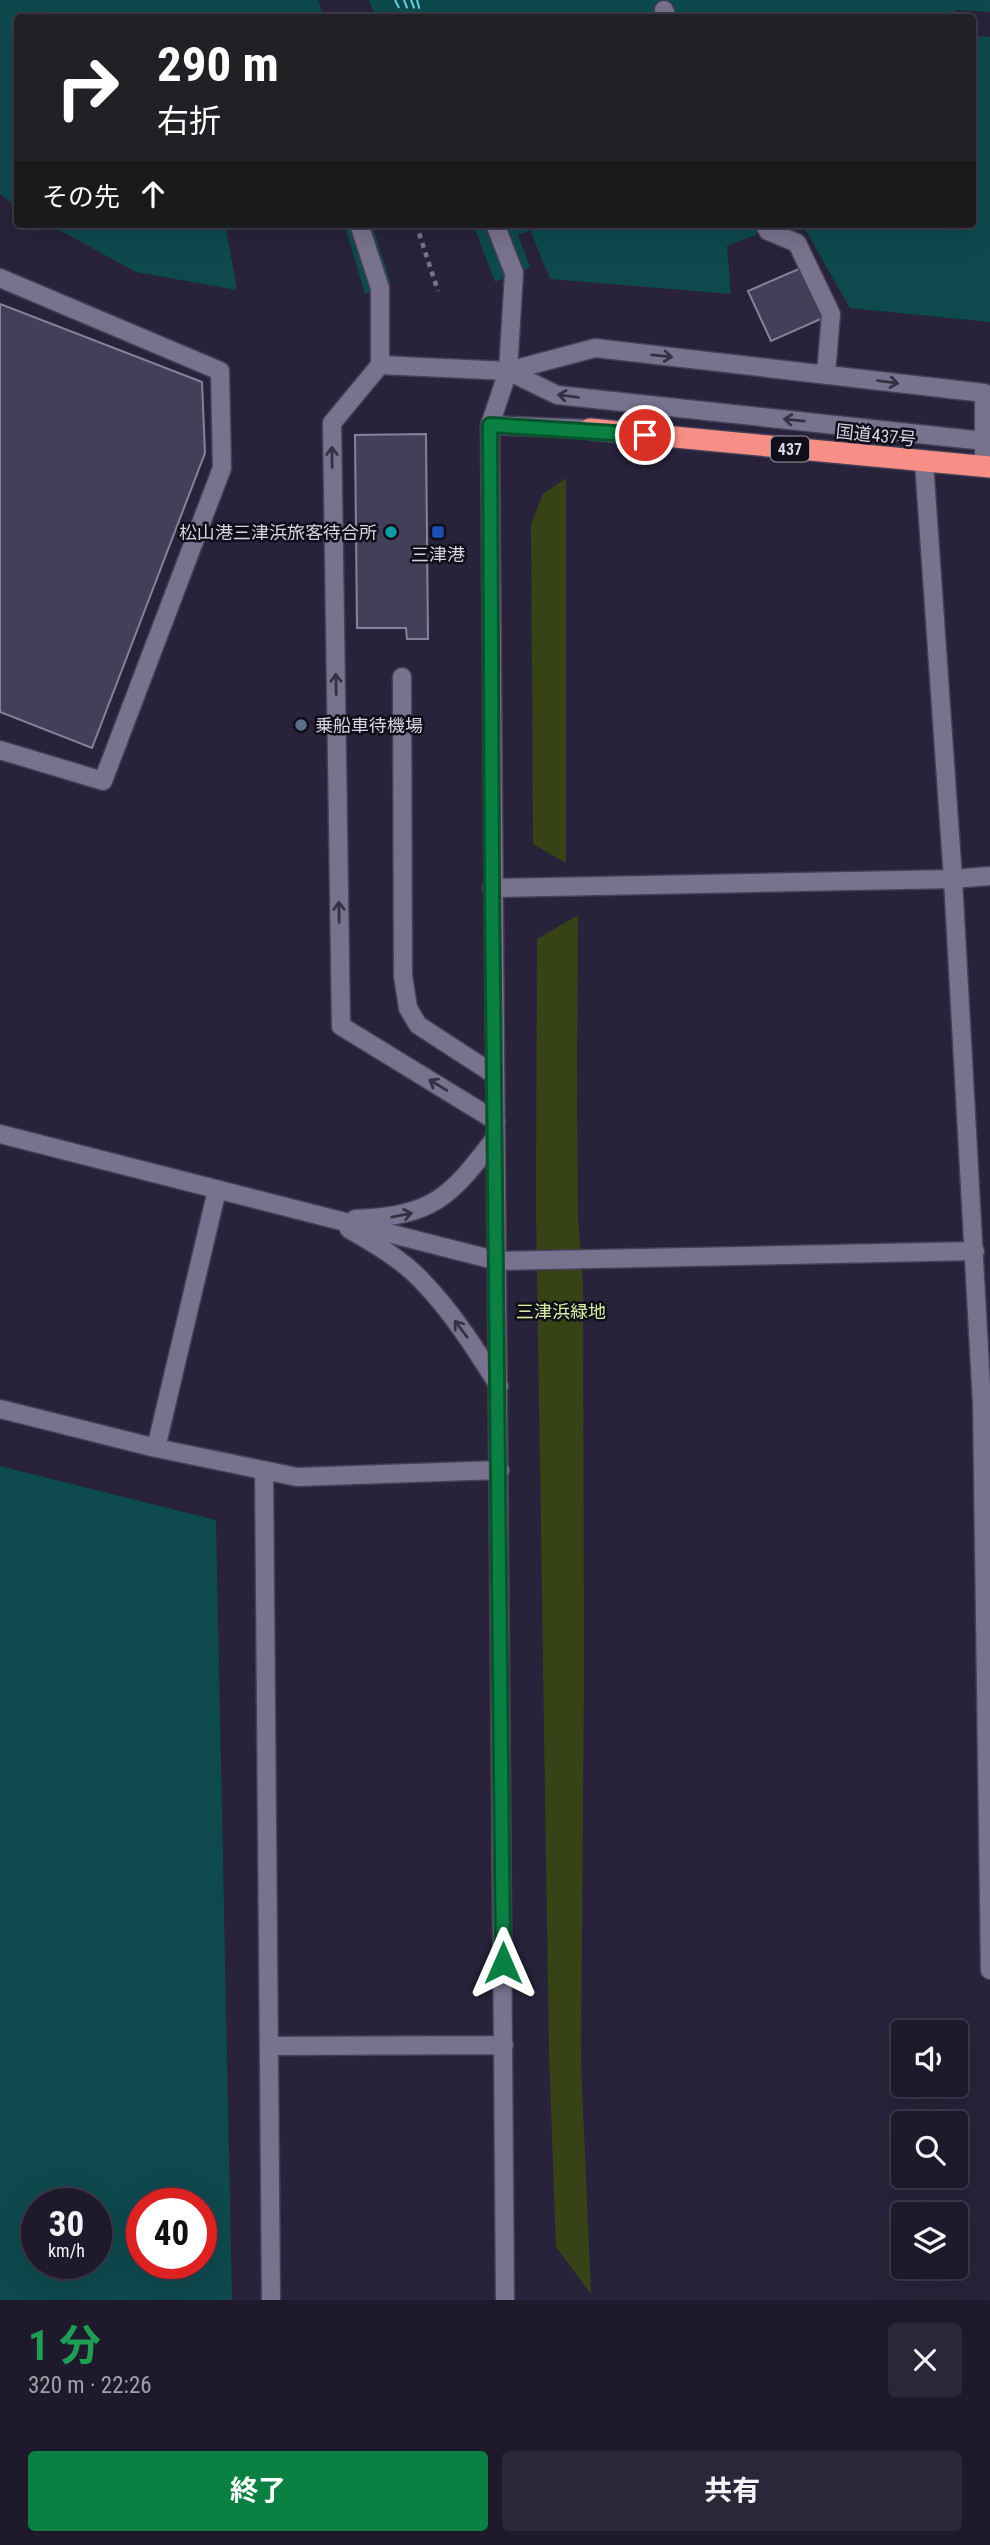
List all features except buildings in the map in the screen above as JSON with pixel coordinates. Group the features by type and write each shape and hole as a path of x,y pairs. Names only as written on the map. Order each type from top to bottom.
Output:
{"highway":[{"name":"国道437号","path":"590,429 987,467"}],"street":[{"path":"360,228 380,288 380,365 331,424 341,1026 496,1129"},
{"path":"497,228 514,273 508,371 490,425 505,2300"},
{"path":"766,228 797,243 831,314 826,374"},
{"path":"0,278 220,371 222,468 103,781 0,750"},
{"path":"380,365 508,371 594,348 984,393 987,467"},
{"path":"508,371 557,395 984,441"},
{"path":"490,425 590,429"},
{"path":"924,462 986,1404 990,1970"},
{"path":"402,677 403,976 408,1009 418,1025 495,1075"},
{"path":"492,888 953,879 990,876"},
{"path":"334,1219 386,1218 416,1212 437,1201 463,1180 496,1129"},
{"path":"0,1135 498,1261 975,1251"},
{"path":"156,1448 217,1190"},
{"path":"334,1219 386,1251 422,1280 465,1333 499,1386"},
{"path":"0,1409 156,1448 297,1477 499,1470"},
{"path":"264,1470 271,2300"},
{"path":"268,2046 504,2045"}],"path":[{"path":"417,228 438,291"}],"green space":[{"path":"566,478 566,863 533,844 531,524 543,494"},
{"name":"三津浜緑地","path":"578,915 578,1217 583,1286 581,2062 591,2294 556,2247 549,2054 536,1205 537,939"}],"shaded area":[{"path":"0,0 318,0 323,14 14,14 14,205 0,194"},
{"path":"369,0 990,0 990,322 850,308 804,228 976,228 976,14 374,14"},
{"path":"55,228 226,228 237,290 136,272"},
{"path":"345,228 373,228 391,284 365,294"},
{"path":"475,228 774,228 727,246 731,294 550,279 530,230 518,235 530,267 495,282"},
{"path":"0,1466 216,1520 232,2300 0,2300"}],"pier":[{"path":"956,10 990,12 990,37 976,36 976,14 956,14"}],"ferry route":[{"path":"395,0 402,14"},
{"path":"404,0 409,14"},
{"path":"411,0 416,14"},
{"path":"417,0 421,14"}],"place":[{"name":"松山港三津浜旅客待合所","path":"391,532"},
{"name":"三津港","path":"438,532"},
{"name":"乗船車待機場","path":"301,725"}],"route":[{"path":"503,1963 490,425 590,429 645,435"}]}
